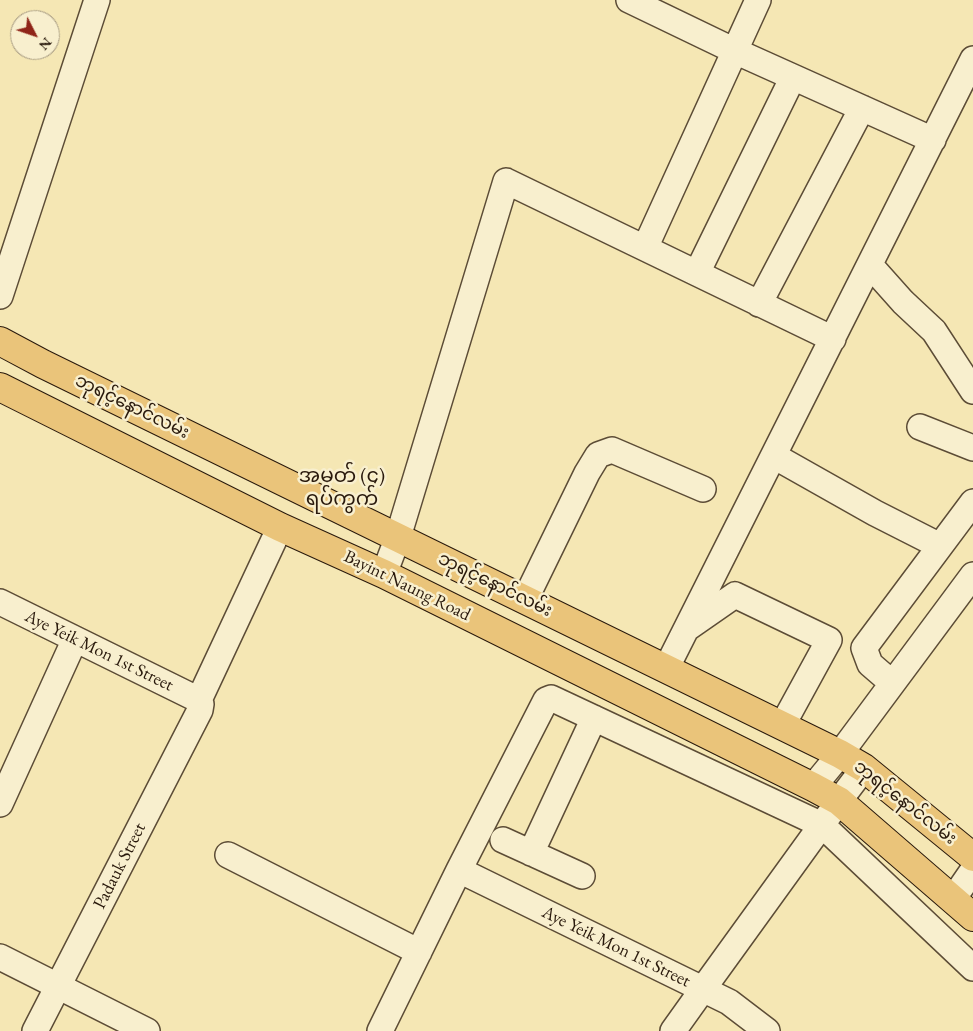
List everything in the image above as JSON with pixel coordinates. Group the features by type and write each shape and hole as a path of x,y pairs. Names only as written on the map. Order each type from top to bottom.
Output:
{"main road":[{"name":"ဘုရင့်နောင်လမ်း","path":"0,341 43,364 840,754 864,768 973,857"},
{"name":"Bayint Naung Road","path":"0,387 280,527 384,574 813,787"},
{"path":"280,527 297,488"},
{"path":"813,787 839,801 963,908"}],"street":[{"path":"0,296 97,0"},
{"path":"629,0 734,51 933,140"},
{"path":"645,248 758,0"},
{"path":"666,669 973,59"},
{"path":"697,274 793,77"},
{"path":"759,304 862,108"},
{"path":"384,574 398,537 506,181 833,339"},
{"path":"870,265 903,302 934,331 973,391"},
{"path":"920,427 973,448"},
{"path":"525,600 587,473 598,455 612,450 703,489"},
{"path":"774,456 875,513 940,546"},
{"path":"892,684 870,664 864,648 973,502"},
{"name":"Padauk Street","path":"35,1031 200,710 201,704 199,700 280,527"},
{"path":"813,787 840,754 973,575"},
{"path":"687,628 735,595 829,640 782,726"},
{"name":"Aye Yeik Mon 1st Street","path":"0,602 199,700"},
{"path":"0,804 75,639"},
{"path":"380,1031 459,870 546,700 551,698 822,825 973,968"},
{"path":"531,853 594,718"},
{"path":"673,1031 864,768"},
{"path":"502,840 582,876"},
{"path":"228,854 419,952"},
{"name":"Aye Yeik Mon 1st Street","path":"459,870 728,1002 767,1031"},
{"path":"963,908 973,870"},
{"path":"0,957 147,1031"}],"district":[{"name":"အမှတ် (၄) ရပ်ကွက်","path":"342,488"}]}
